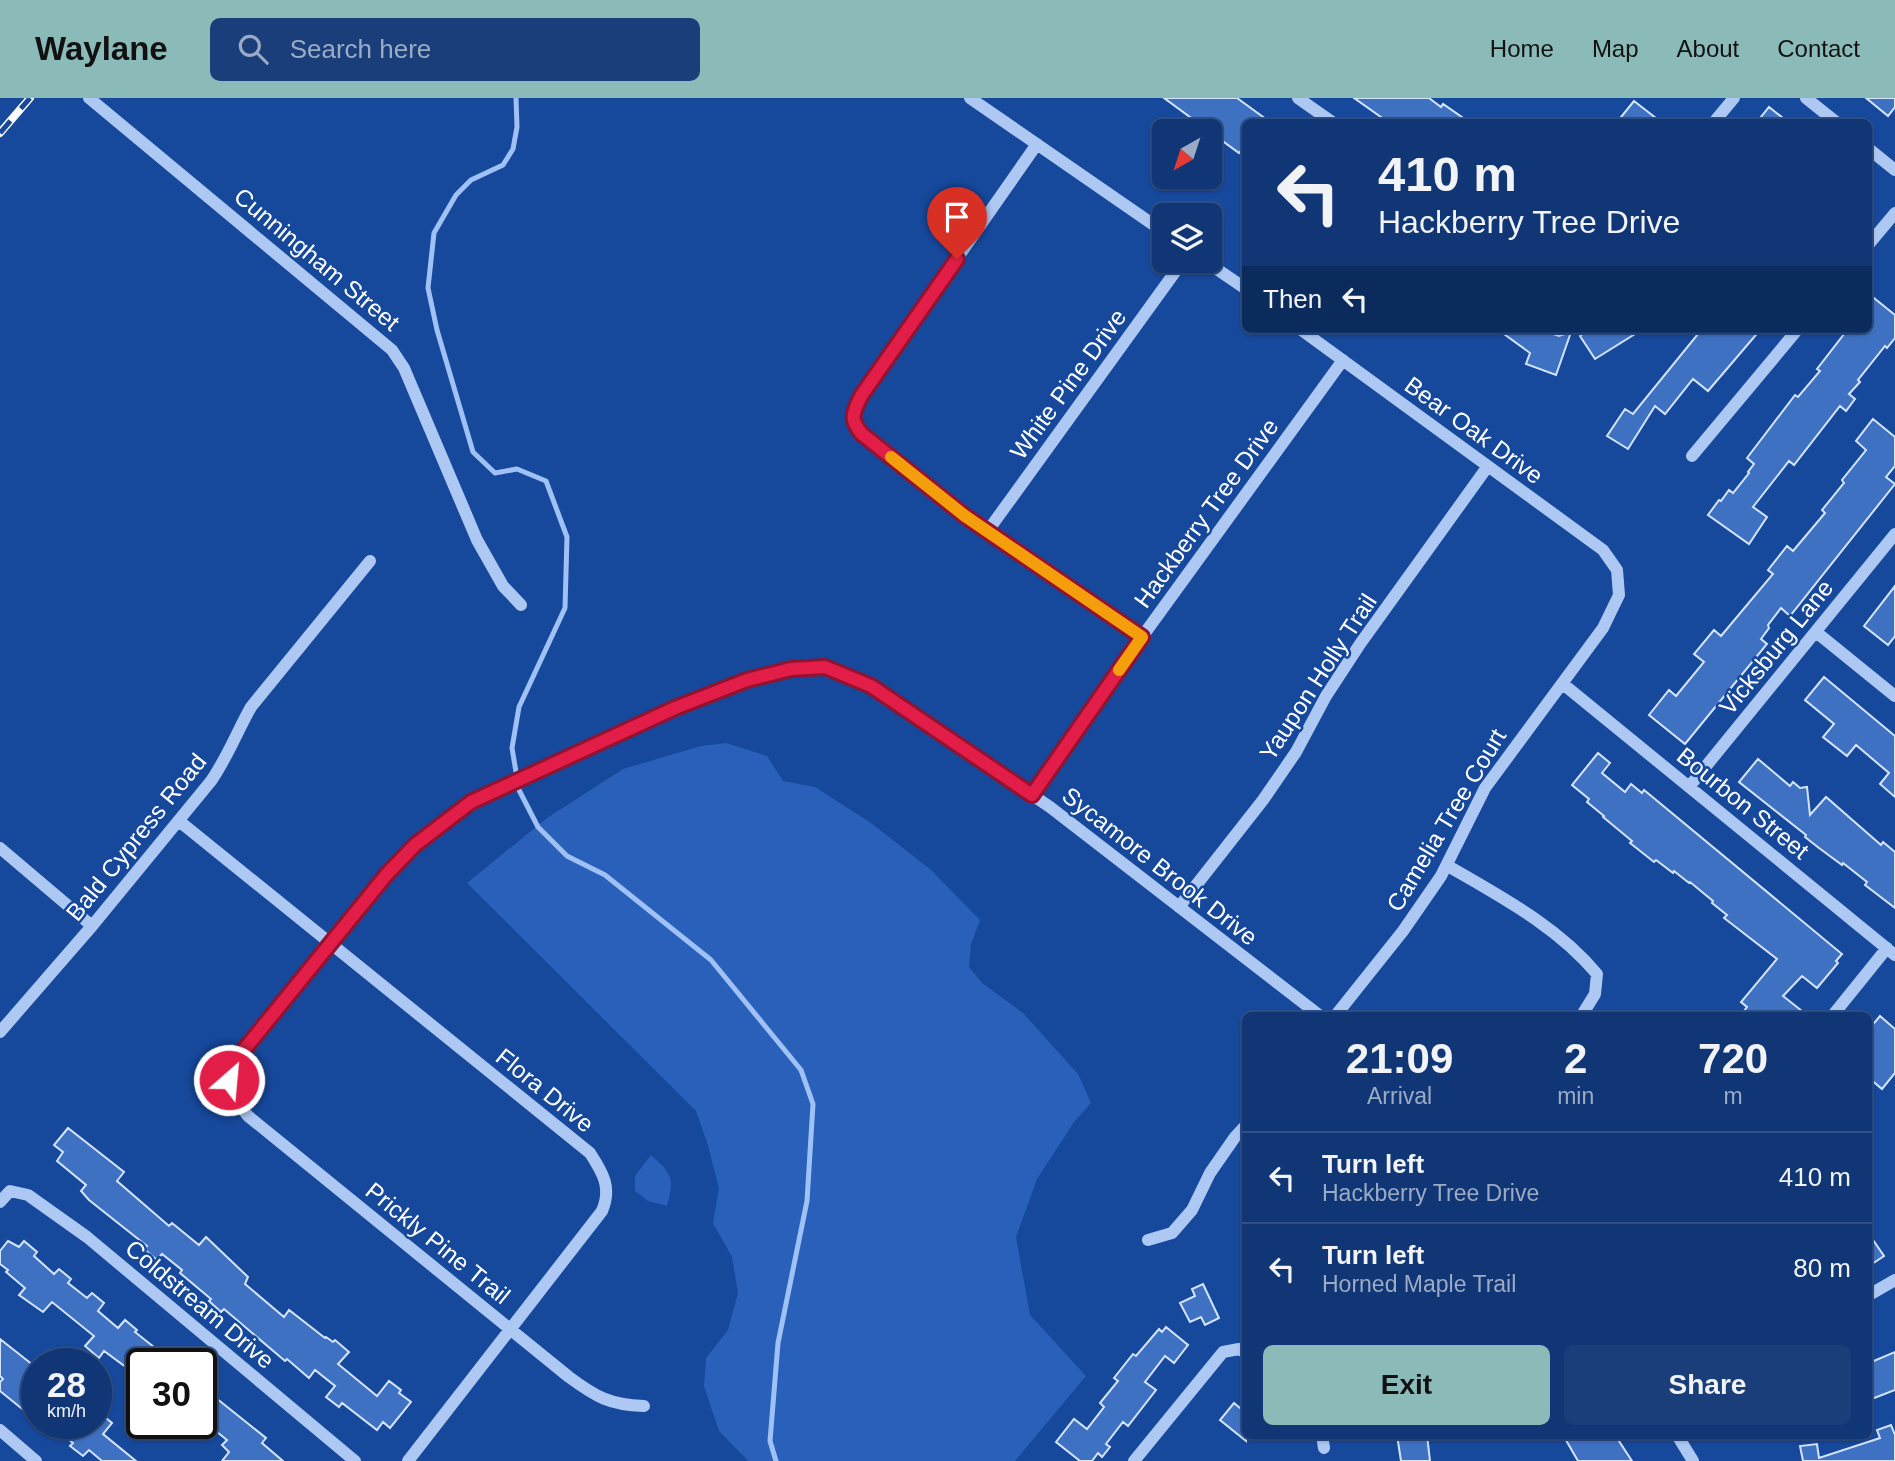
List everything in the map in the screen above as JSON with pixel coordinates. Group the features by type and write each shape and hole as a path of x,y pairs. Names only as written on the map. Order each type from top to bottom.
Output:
{"street":[{"name":"Cunningham Street","path":"89,98 392,350 404,368 477,540 503,586 521,605"},
{"path":"970,98 1152,224"},
{"path":"1298,98 1328,119"},
{"path":"1716,119 1734,98"},
{"path":"1806,98 1832,119"},
{"path":"1037,144 861,396 854,412 854,424 862,434 987,531 1142,637"},
{"path":"1872,151 1895,170"},
{"path":"1872,240 1895,213"},
{"name":"White Pine Drive","path":"987,531 1174,273"},
{"path":"1222,273 1242,286"},
{"name":"Bear Oak Drive","path":"1306,333 1603,550 1617,570"},
{"path":"1692,456 1795,333"},
{"name":"Hackberry Tree Drive","path":"1032,795 1142,637 1343,360"},
{"name":"Yaupon Holly Trail","path":"1179,907 1263,800 1296,752 1326,696 1360,644 1488,466"},
{"name":"Vicksburg Lane","path":"1689,787 1895,534"},
{"name":"Bald Cypress Road","path":"0,1032 179,821 224,762 251,707 370,561"},
{"name":"Camelia Tree Court","path":"1338,1012 1403,932 1448,866 1485,788 1603,628 1619,595 1617,570"},
{"path":"1816,632 1895,696"},
{"name":"Sycamore Brook Drive","path":"229,1080 233,1064 387,874 415,845 471,802 675,708 747,680 791,669 825,667 871,686 1032,795 1315,1012"},
{"name":"Bourbon Street","path":"1563,684 1891,952"},
{"name":"Flora Drive","path":"179,821 590,1153 600,1168 608,1197 602,1211 408,1461"},
{"path":"0,848 92,926"},
{"path":"1448,866 1518,905 1580,954 1597,974 1595,994 1584,1012"},
{"path":"1836,1012 1891,952"},
{"name":"Prickly Pine Trail","path":"229,1080 232,1096 248,1116 509,1329 595,1396 618,1405 644,1406"},
{"path":"1148,1240 1172,1233 1192,1210 1210,1173 1242,1129"},
{"name":"Coldstream Drive","path":"0,1202 10,1191 27,1195 87,1237 355,1461"},
{"path":"1872,1293 1895,1280"},
{"path":"1134,1461 1223,1352 1242,1351"},
{"path":"0,1430 36,1461"},
{"path":"1679,1439 1693,1461"}],"shaded area":[{"path":"726,743 767,756 783,781 815,787 871,823 930,869 980,920 971,944 969,967 982,983 1023,1013 1078,1074 1091,1103 1074,1122 1037,1179 1016,1237 1030,1315 1086,1376 1015,1461 748,1461 719,1431 704,1386 706,1358 728,1330 738,1293 732,1257 713,1223 719,1188 696,1111 467,883 547,818 623,769 701,746"},
{"path":"651,1155 670,1177 671,1189 667,1206 648,1201 635,1191 635,1176"}],"building":[{"path":"1164,98 1237,98 1266,119 1242,119 1242,149 1239,153 1222,141 1222,119 1193,119"},
{"path":"1354,98 1429,98 1465,119 1384,119"},
{"path":"1866,98 1895,98 1895,107 1888,116"},
{"path":"1634,101 1657,119 1619,119"},
{"path":"1769,107 1784,119 1759,119"},
{"path":"1872,296 1895,315 1895,338 1887,348 1885,346 1858,380 1860,382 1849,394 1855,399 1846,411 1840,406 1794,465 1789,461 1753,507 1767,517 1749,544 1708,515 1719,500 1721,501 1729,490 1733,493 1749,473 1754,464 1747,458 1795,395 1798,397 1820,371 1817,369 1845,333 1872,333"},
{"path":"1502,333 1550,333 1559,336 1571,333 1556,375 1526,364 1530,353"},
{"path":"1584,333 1637,333 1595,359 1580,336"},
{"path":"1699,333 1758,333 1708,391 1693,379 1665,414 1655,406 1628,449 1607,436 1625,409 1633,414"},
{"path":"1873,419 1895,437 1895,466 1886,477 1895,484 1790,616 1781,608 1761,639 1767,644 1685,744 1649,715 1669,690 1676,696 1704,662 1694,654 1714,630 1721,636 1773,574 1768,570 1787,546 1793,551 1825,513 1822,510 1866,450 1856,441"},
{"path":"1895,586 1895,636 1888,645 1864,626"},
{"path":"1824,677 1895,736 1895,797 1880,784 1889,773 1856,745 1847,756 1823,737 1834,724 1805,700"},
{"path":"1598,753 1610,763 1602,773 1625,792 1631,784 1642,793 1644,790 1842,954 1836,961 1838,963 1817,988 1802,976 1783,996 1803,1012 1743,1012 1747,1007 1741,1002 1777,959 1724,918 1727,915 1690,882 1656,860 1654,862 1630,843 1632,841 1603,817 1587,802 1589,799 1572,785"},
{"path":"1758,759 1790,786 1793,782 1800,788 1807,787 1810,815 1826,797 1881,845 1883,842 1895,852 1895,908 1865,885 1867,882 1819,848 1739,782"},
{"path":"1880,1016 1895,1029 1895,1073 1882,1089 1872,1081 1872,1025"},
{"path":"68,1128 124,1172 117,1181 169,1226 172,1223 199,1245 206,1237 248,1277 245,1284 284,1317 289,1310 325,1338 333,1342 335,1340 349,1352 338,1364 377,1396 389,1381 401,1390 399,1393 411,1402 390,1428 383,1422 377,1430 342,1403 339,1407 326,1397 335,1386 315,1370 309,1378 287,1359 285,1361 224,1309 221,1312 209,1301 211,1299 180,1273 182,1270 162,1254 157,1260 144,1249 147,1246 89,1200 81,1191 86,1185 57,1161 63,1152 54,1145"},
{"path":"1872,1238 1884,1256 1872,1264"},
{"path":"8,1241 19,1247 24,1241 37,1252 34,1256 54,1274 59,1269 71,1279 68,1283 87,1298 92,1293 104,1303 98,1311 118,1328 125,1320 155,1348 126,1348 126,1367 112,1357 112,1348 87,1348 85,1346 94,1336 52,1302 43,1312 19,1295 25,1288 0,1264 0,1251"},
{"path":"1203,1284 1219,1318 1205,1325 1201,1317 1190,1322 1180,1303 1195,1296 1192,1289"},
{"path":"1166,1327 1188,1345 1174,1363 1165,1356 1145,1382 1156,1390 1128,1426 1123,1422 1106,1444 1110,1447 1102,1457 1098,1453 1092,1461 1080,1461 1056,1442 1074,1419 1087,1429 1104,1407 1100,1403 1118,1381 1114,1378 1133,1354 1136,1356 1159,1329 1162,1332"},
{"path":"0,1339 21,1356 21,1408 0,1391 0,1382 3,1379 0,1376"},
{"path":"1895,1352 1895,1390 1872,1399 1872,1362"},
{"path":"217,1399 266,1438 262,1443 283,1461 222,1461 229,1452 222,1445 227,1440 217,1432"},
{"path":"1234,1403 1242,1410 1242,1438 1220,1420"},
{"path":"1891,1425 1895,1435 1895,1461 1803,1461 1800,1446 1817,1444 1819,1458 1880,1438 1877,1430"},
{"path":"68,1439 109,1439 136,1461 102,1461 89,1450 83,1456 70,1446 73,1443"},
{"path":"1398,1439 1427,1439 1430,1461 1401,1461"},
{"path":"1565,1439 1618,1439 1632,1461 1578,1461"}],"waterway":[{"path":"516,98 517,127 513,149 503,165 471,180 456,195 434,233 428,288 437,330 473,452 495,473 517,469 546,481 567,537 565,608 519,707 512,748 519,790 538,827 567,856 605,875 711,960 801,1070 813,1104 807,1201 778,1343 770,1441 776,1461"}],"railway":[{"path":"0,133 30,98"}],"slow traffic":[{"path":"891,457 965,516 1142,637 1119,670"}],"route":[{"path":"229,1080 233,1064 387,874 441,823 471,802 675,708 747,680 791,669 825,667 871,686 1032,795 1142,637 965,516 862,434 854,424 854,412 861,396 957,259"}]}
